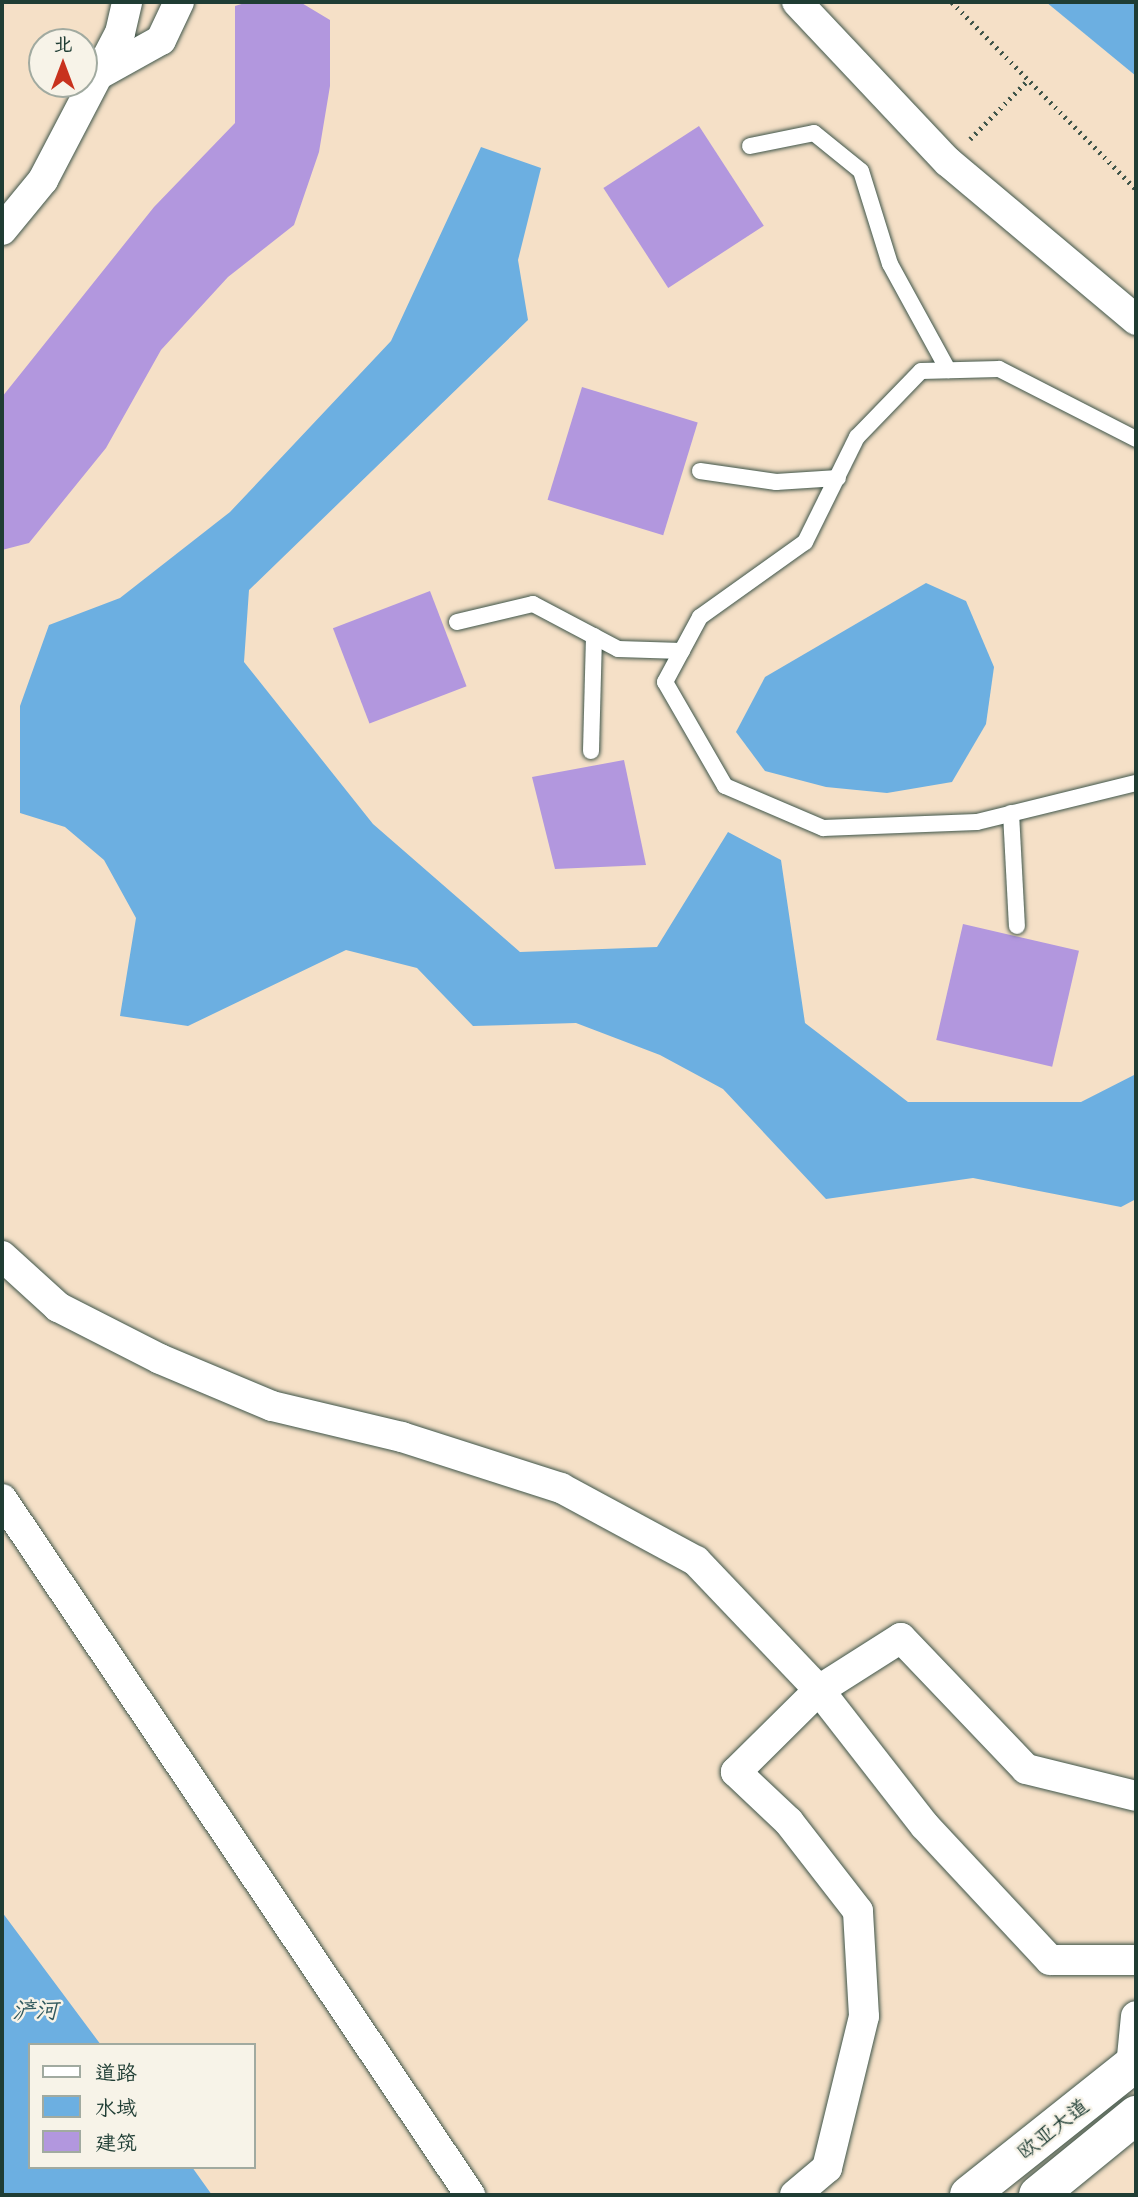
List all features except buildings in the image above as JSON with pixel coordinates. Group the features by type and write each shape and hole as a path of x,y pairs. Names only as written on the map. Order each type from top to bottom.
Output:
{"main road":[{"name":"欧亚大道","path":"969,2195 1134,2064"},
{"name":"欧亚大道","path":"1038,2195 1136,2115"}],"street":[{"path":"98,75 120,33 127,2"},
{"path":"98,75 161,40 179,2"},
{"path":"797,2 948,162 1136,320"},
{"path":"2,230 43,180 86,98"},
{"path":"2,1256 58,1307 160,1359 272,1406 402,1437 561,1488 696,1560 819,1690 925,1826 1050,1960 1136,1960"},
{"path":"2,1499 470,2195"},
{"path":"795,2195 827,2168 864,2017 858,1911 789,1822 736,1772 819,1690 901,1638 1026,1769 1136,1796"},
{"path":"1134,2064 1136,2016"}],"lane":[{"path":"750,146 814,133 861,171 890,264 948,370"},
{"path":"1136,439 999,369 921,371 857,438 805,542 700,617 665,682 725,786 823,828 977,822 1136,783"},
{"path":"700,471 776,482 838,478"},
{"path":"457,622 533,604 618,649 682,652"},
{"path":"591,751 594,636"},
{"path":"1011,813 1017,926"}],"path":[{"path":"951,2 1136,189"},
{"path":"948,162 1028,80"}],"water":[{"path":"1046,2 1136,2 1136,76"},
{"path":"481,147 541,168 518,260 528,320 249,590 244,662 373,824 520,952 657,947 728,832 781,860 805,1023 908,1102 1081,1102 1136,1074 1136,1199 1121,1207 973,1178 826,1199 723,1089 660,1055 576,1023 473,1026 417,968 346,950 188,1026 120,1016 136,918 104,860 65,827 20,813 20,706 49,625 120,598 230,512 391,341"},
{"path":"926,583 966,601 994,667 986,724 952,782 887,793 826,787 765,771 736,732 765,677"},
{"name":"浐河","path":"2,1912 100,2043 28,2043 28,2169 193,2169 212,2195 2,2195"}]}
